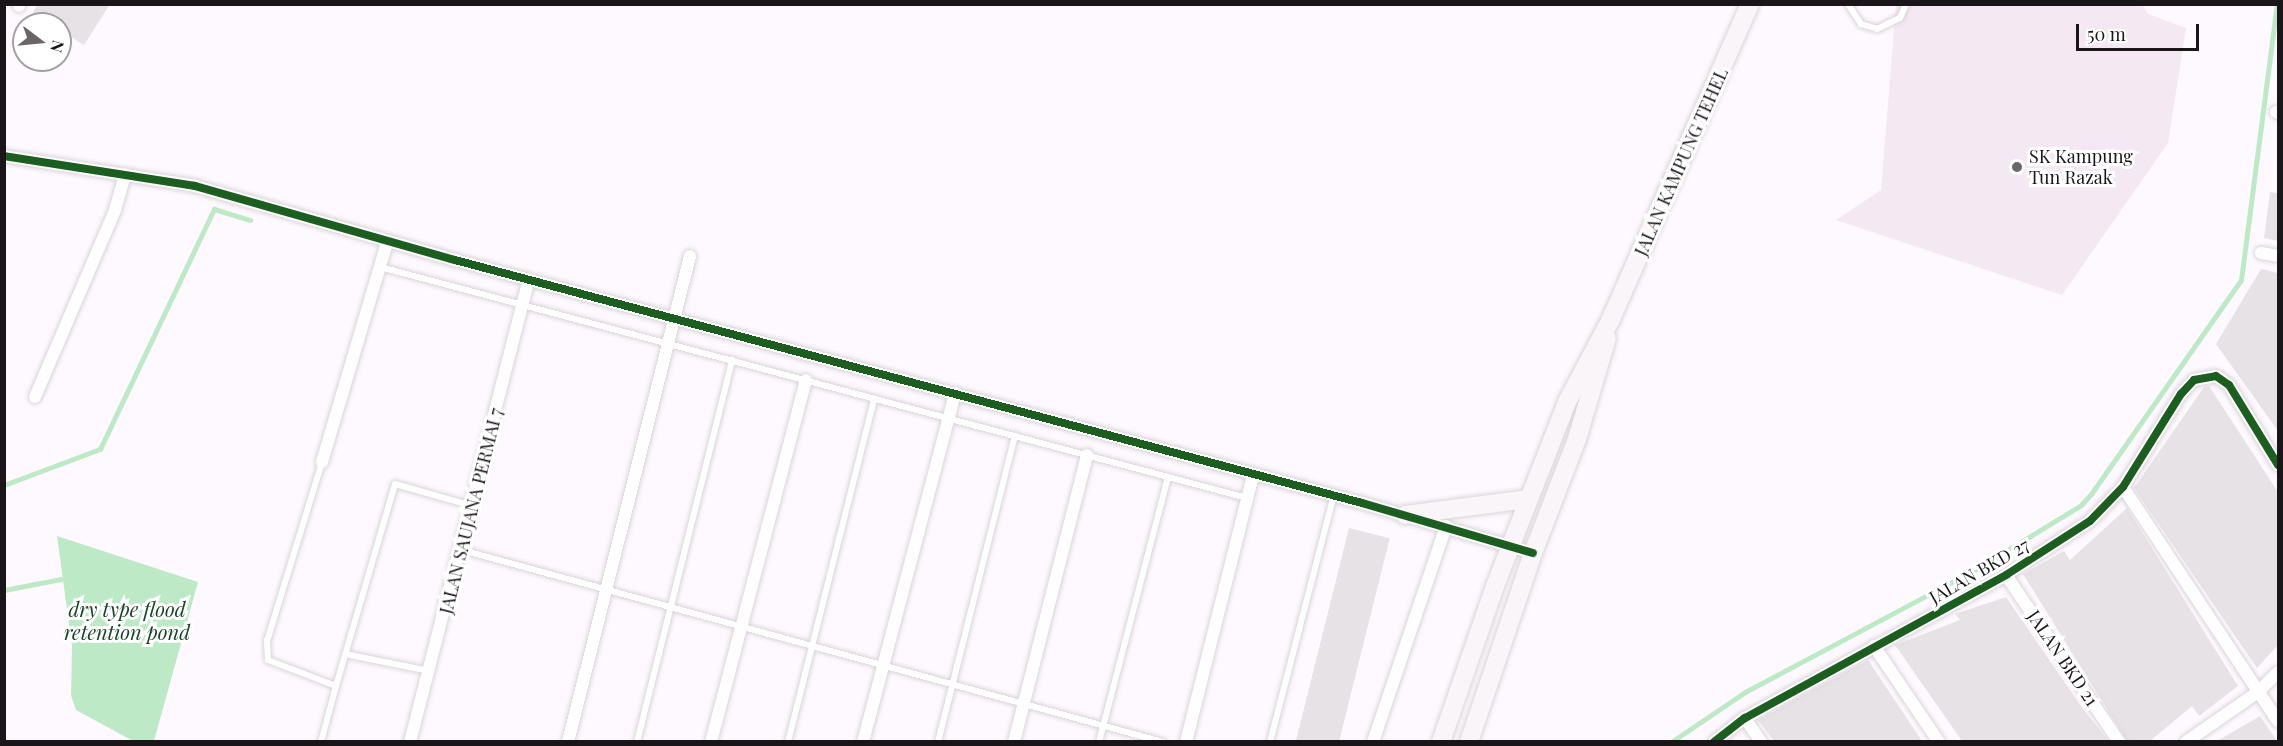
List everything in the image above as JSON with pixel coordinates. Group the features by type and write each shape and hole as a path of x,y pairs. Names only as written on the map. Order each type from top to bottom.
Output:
{"main road":[{"name":"JALAN KAMPUNG TEHEL","path":"1442,739 1510,546 1580,372 1611,319 1750,4"},
{"name":"JALAN KAMPUNG TEHEL","path":"1469,741 1533,553 1585,418 1611,319"},
{"path":"1405,515 1528,499"}],"street":[{"path":"4,156 195,186 387,242 674,316 1334,495 1533,553"},
{"path":"35,397 116,210 125,174"},
{"path":"322,462 387,242"},
{"path":"2261,253 2278,256"},
{"path":"568,741 608,591 690,256"},
{"name":"JALAN SAUJANA PERMAI 7","path":"410,741 462,550 529,280"},
{"name":"JALAN BKD 27","path":"1714,741 1745,718 2006,575 2090,521 2123,487 2181,394 2194,380 2209,375 2229,385 2278,464"},
{"path":"711,741 806,381"},
{"path":"863,741 955,393"},
{"path":"1014,741 1087,455"},
{"path":"1186,741 1253,474"},
{"path":"2123,487 2278,721"},
{"path":"1373,741 1446,526"},
{"name":"JALAN BKD 21","path":"2006,575 2119,741"},
{"path":"1874,646 1940,741"},
{"path":"2186,741 2258,692 2278,672"},
{"path":"1745,718 1761,741"}],"lane":[{"path":"1848,4 1861,24 1877,29 1900,18 1906,4"},
{"path":"380,267 1248,498"},
{"path":"637,741 732,360"},
{"path":"788,741 874,399"},
{"path":"938,741 1015,436"},
{"path":"322,462 267,641 268,660 336,686"},
{"path":"1099,741 1168,477"},
{"path":"321,741 395,484 472,506"},
{"path":"1270,741 1334,495"},
{"path":"462,550 671,609 1163,741"},
{"path":"345,654 429,671"}],"shaded area":[{"name":"SK Kampung Tun Razak","path":"1896,5 2143,5 2148,14 2186,28 2168,143 2062,295 1836,220 1881,190"}],"water":[{"name":"dry type flood retention pond","path":"57,536 198,582 154,741 133,741 76,710 71,695 72,646"}],"building":[{"path":"38,4 110,4 84,45 72,38 72,12 34,12"},
{"path":"2270,192 2278,193 2278,241 2264,238"},
{"path":"2261,269 2278,273 2278,431 2216,344"},
{"path":"2209,386 2278,492 2278,645 2257,668 2134,488 2204,387"},
{"path":"2127,508 2238,686 2199,716 2192,706 2150,741 2127,741 2023,574 2064,551 2070,560"},
{"path":"1349,528 1390,538 1339,742 1296,741"},
{"path":"2006,597 2083,709 2109,741 1962,741 1895,645 1960,620 1955,614"},
{"path":"1868,660 1922,741 1774,741 1758,720"},
{"path":"2260,716 2277,741 2217,741"}],"waterway":[{"path":"1671,742 1745,692 1980,567 2081,505 2091,494 2241,280 2277,4"},
{"path":"4,485 100,449 214,209 250,220"},
{"path":"4,590 61,579"}],"cycle path":[{"path":"4,156 195,186 455,260 1362,503 1533,553"},
{"path":"1714,742 1745,718 2006,575 2090,521 2123,487 2181,394 2194,380 2216,376 2229,385 2278,465"}],"place":[{"name":"SK Kampung Tun Razak","path":"2017,167"}]}
